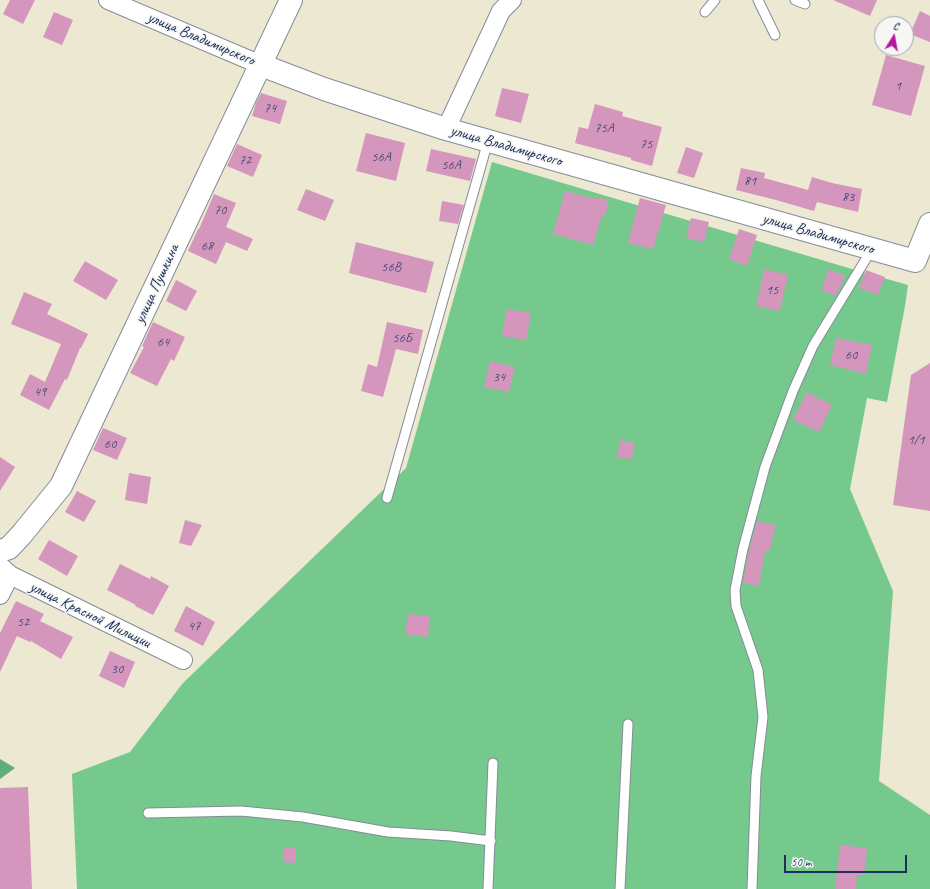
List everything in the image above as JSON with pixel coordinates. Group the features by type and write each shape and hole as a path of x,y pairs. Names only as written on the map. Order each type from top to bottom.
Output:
{"street":[{"name":"улица Владимирского","path":"108,0 261,65 324,89 446,129 915,261 930,224"},
{"name":"улица Пушкина","path":"0,551 9,548 61,486 291,0"},
{"path":"446,129 501,11 512,0"},
{"path":"0,595 5,571"},
{"name":"улица Красной Милиции","path":"5,571 182,660"}],"lane":[{"path":"704,12 715,0"},
{"path":"758,0 775,35"},
{"path":"795,0 805,4"},
{"path":"387,498 488,141"},
{"path":"752,889 756,776 763,717 758,670 736,606 735,590 743,549 765,467 793,391 813,346 872,249"},
{"path":"620,889 628,724"},
{"path":"488,889 493,763"},
{"path":"148,814 240,811 303,817 388,832 452,836 491,841"}],"green space":[{"path":"492,162 908,285 887,402 867,398 850,489 893,591 879,781 930,815 930,889 77,889 72,774 130,752 183,683 406,468"},
{"path":"0,759 15,768 0,779"}],"building":[{"path":"10,0 35,0 23,24 3,14"},
{"path":"833,0 877,0 870,16"},
{"path":"920,11 930,16 930,42 914,36 914,25"},
{"path":"54,12 73,20 62,45 43,37"},
{"path":"886,56 925,66 911,116 872,105"},
{"path":"502,88 529,94 521,123 495,116"},
{"path":"261,93 287,101 280,124 252,116"},
{"path":"595,104 623,112 622,116 662,127 652,166 631,160 631,158 575,143 579,127 588,129"},
{"path":"366,133 405,143 396,181 356,171"},
{"path":"237,144 262,155 253,177 227,166"},
{"path":"686,147 703,153 694,178 677,173"},
{"path":"431,149 476,159 470,181 426,171"},
{"path":"741,168 765,173 764,178 808,190 812,177 862,189 858,212 817,202 814,211 736,190"},
{"path":"306,189 334,200 325,221 297,210"},
{"path":"565,191 596,199 597,197 609,201 605,216 602,215 593,245 553,234"},
{"path":"214,194 236,203 226,227 253,239 247,251 226,242 216,264 188,251"},
{"path":"640,198 666,205 653,249 628,243"},
{"path":"442,201 464,205 458,224 439,221"},
{"path":"691,218 709,222 704,242 686,238"},
{"path":"739,229 757,235 747,266 729,259"},
{"path":"356,242 434,262 426,293 349,273"},
{"path":"85,261 118,280 106,300 73,281"},
{"path":"764,269 788,275 780,311 756,306"},
{"path":"829,269 845,276 836,296 821,290"},
{"path":"866,270 885,277 878,295 859,288"},
{"path":"176,280 197,291 186,311 166,301"},
{"path":"24,292 52,304 47,314 88,334 80,348 67,380 65,379 49,410 20,395 30,374 45,382 61,344 11,324"},
{"path":"507,309 531,313 526,340 502,336"},
{"path":"153,322 185,337 174,361 171,359 157,386 130,373 144,347 142,346"},
{"path":"387,322 423,330 418,354 396,349 383,397 361,391 368,364 377,367"},
{"path":"836,338 872,345 866,374 830,365"},
{"path":"490,361 515,367 509,392 484,387"},
{"path":"930,363 930,511 893,505 911,375"},
{"path":"807,392 832,405 819,432 793,420"},
{"path":"103,428 127,438 117,460 93,450"},
{"path":"620,440 635,443 632,459 617,457"},
{"path":"0,457 15,467 0,491"},
{"path":"129,473 151,477 147,504 125,500"},
{"path":"77,491 96,501 84,522 65,512"},
{"path":"185,520 202,525 191,546 179,543"},
{"path":"757,521 776,525 769,552 765,551 759,586 743,583 749,550"},
{"path":"49,540 78,556 67,576 38,559"},
{"path":"120,564 150,579 151,576 169,586 153,615 107,590"},
{"path":"16,601 44,614 40,621 73,637 61,659 31,641 30,642 17,636 0,672 0,633"},
{"path":"186,606 215,622 203,646 174,631"},
{"path":"408,614 430,616 428,637 405,634"},
{"path":"110,651 135,662 124,688 99,676"},
{"path":"28,787 32,889 0,889 0,788"},
{"path":"840,845 867,848 864,875 857,875 856,889 835,889"},
{"path":"284,847 296,848 296,863 283,862"}]}
